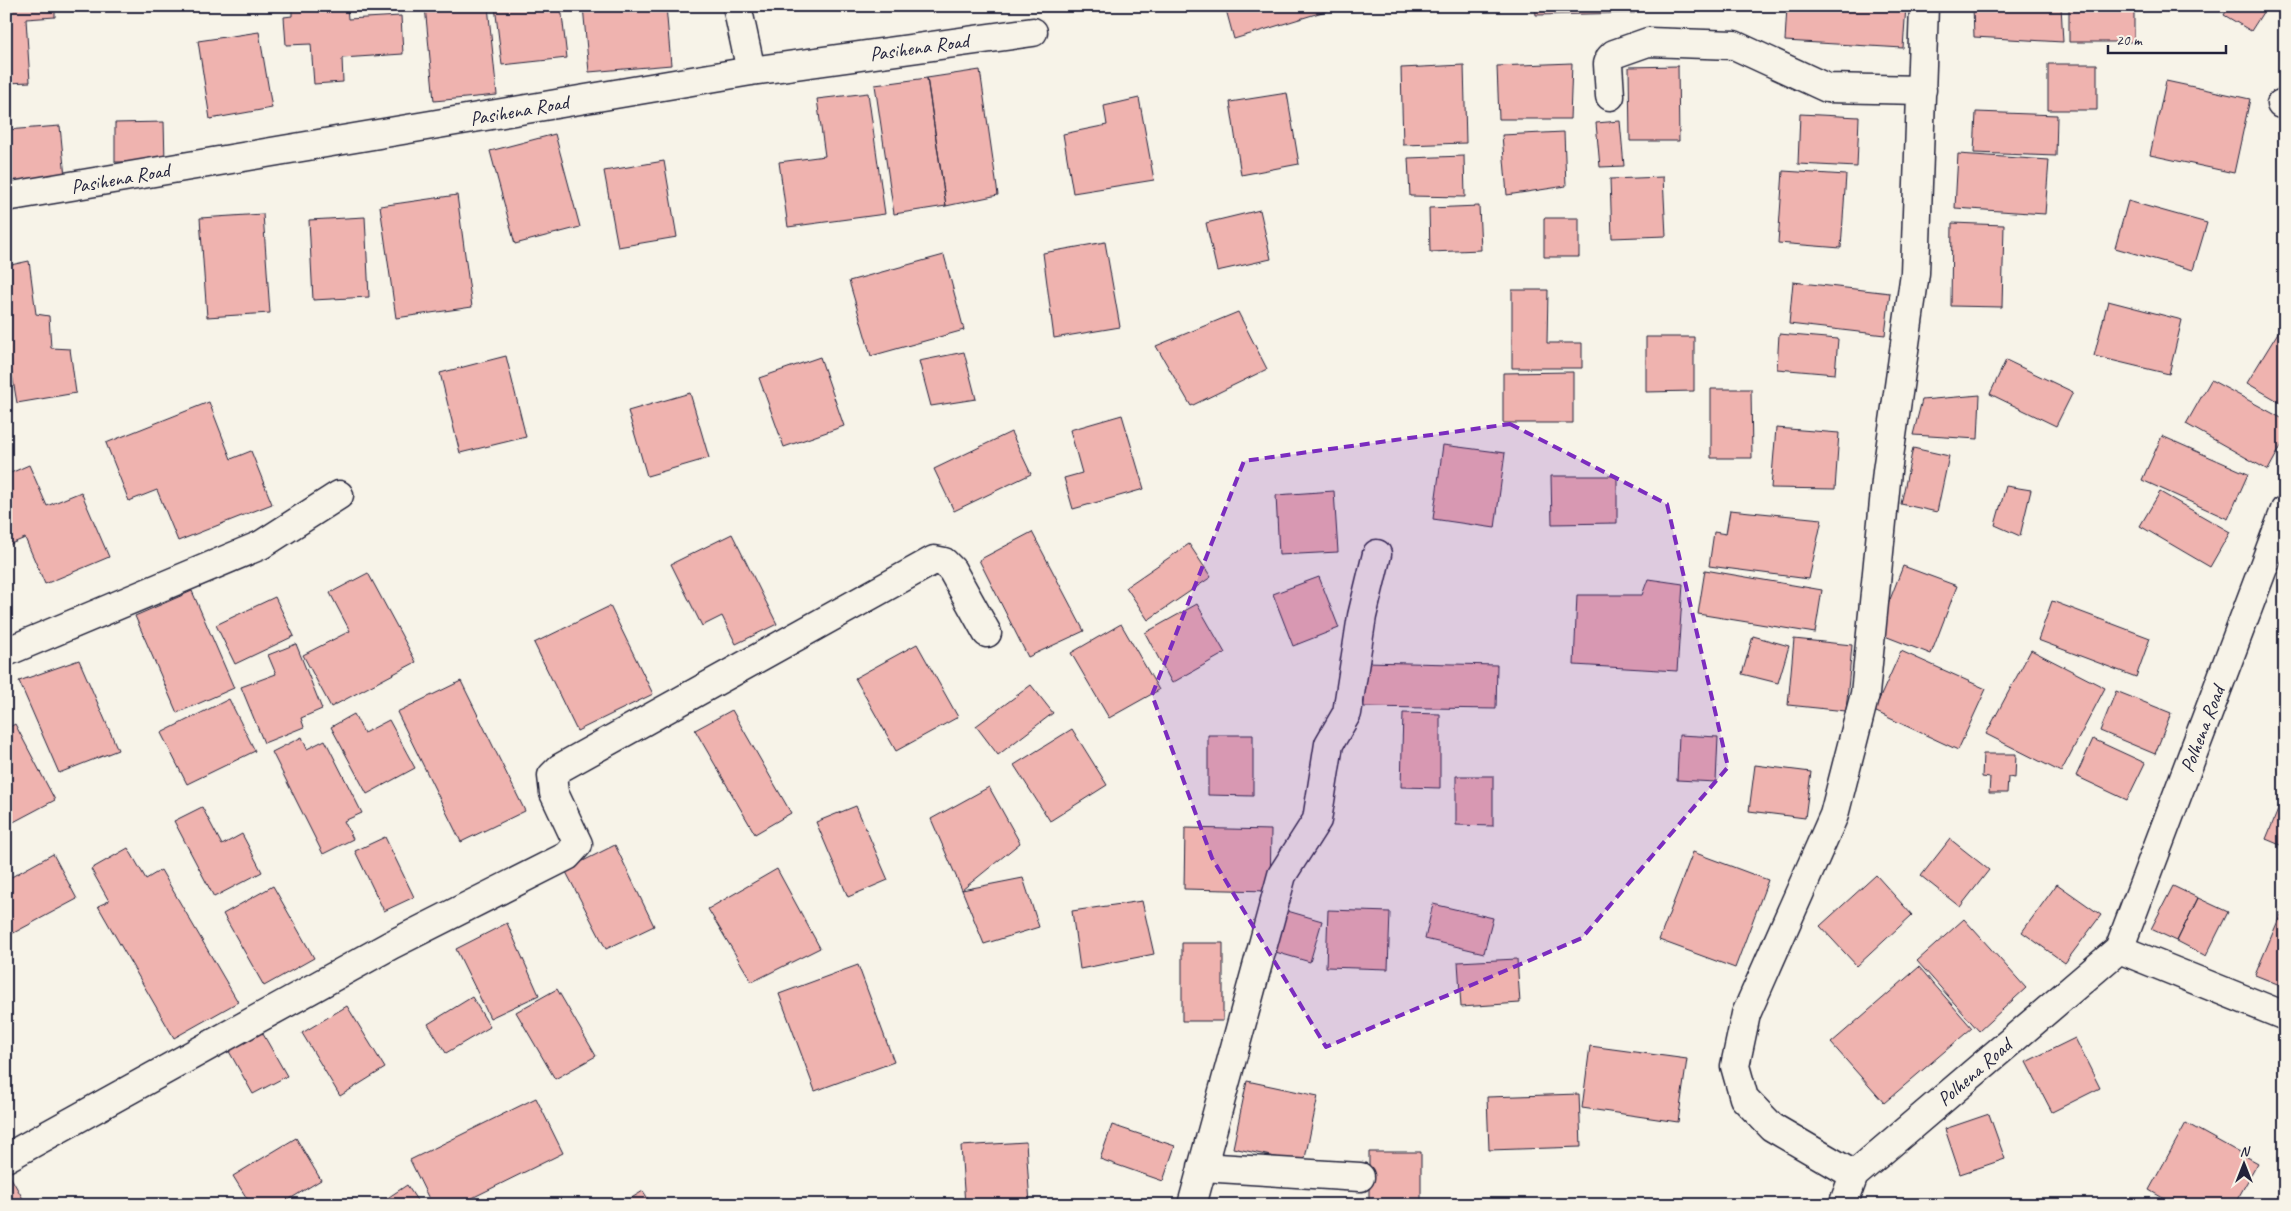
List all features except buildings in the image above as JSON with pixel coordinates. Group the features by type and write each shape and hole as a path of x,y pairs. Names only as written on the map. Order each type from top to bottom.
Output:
{"street":[{"path":"737,6 751,70"},
{"path":"1854,1175 1772,1127 1744,1098 1735,1066 1746,1014 1834,815 1865,694 1887,471 1915,274 1924,6"},
{"name":"Pasihena Road","path":"6,197 751,70 1033,32"},
{"path":"1610,96 1608,64 1610,58 1614,54 1648,42 1734,44 1827,88 1922,90"},
{"path":"6,652 261,545 339,495"},
{"name":"Polhena Road","path":"1843,1205 1854,1175 2119,949 2285,510"},
{"path":"1192,1205 1282,875 1317,820 1329,744 1347,713 1362,616 1377,554"},
{"path":"6,1158 391,945 567,856 578,844 554,793 552,776 560,768 934,560 944,562 952,570 987,633"},
{"path":"2119,949 2285,1016"},
{"path":"1202,1167 1360,1177"}],"highlighted area":[{"path":"1510,424 1667,504 1728,767 1582,938 1326,1047 1212,858 1152,695 1244,461"}]}
